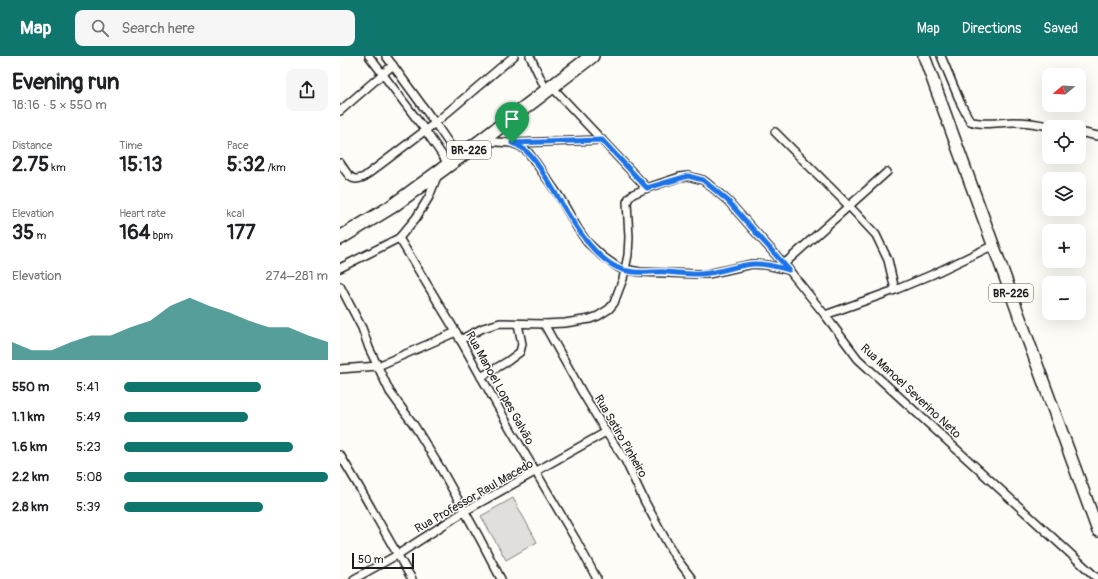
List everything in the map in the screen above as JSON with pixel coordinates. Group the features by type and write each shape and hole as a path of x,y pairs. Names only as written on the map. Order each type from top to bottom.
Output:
{"highway":[{"name":"BR-226","path":"340,238 392,207 592,56"}],"main road":[{"name":"BR-226","path":"924,56 1098,531"}],"street":[{"path":"369,56 425,130 449,165"},
{"path":"386,56 435,123 449,165"},
{"path":"340,163 350,178 358,180 364,177 435,123 514,56"},
{"path":"530,56 549,89 602,140 647,188"},
{"path":"941,56 963,109 970,121 977,123 1016,122 1042,124"},
{"path":"340,111 393,65"},
{"path":"775,132 867,225 881,244 888,260 895,290"},
{"path":"1086,133 1098,136"},
{"path":"481,141 512,143 602,140"},
{"path":"512,143 520,146 528,152 587,242 619,268 640,272 708,274 744,265 758,264 787,267 849,206 887,172"},
{"path":"340,268 399,238 420,213 449,165"},
{"name":"Rua Manoel Severino Neto","path":"460,340 477,330 506,322 518,324 565,323 590,319 605,312 614,303 621,286 625,269 629,237 629,198 633,194 647,188 688,176 703,180 728,201 787,267 858,359 1098,579"},
{"name":"Rua Manoel Lopes Galvão","path":"399,238 456,332 597,579"},
{"path":"825,315 895,290 994,245"},
{"path":"340,286 362,328 369,348 390,392 414,425 441,469 501,579"},
{"path":"481,377 520,352 522,344 518,324"},
{"name":"Rua Satiro Pinheiro","path":"544,324 606,432 625,460 645,502 674,555 692,579"},
{"path":"340,369 378,366 456,332"},
{"name":"Rua Professor Raul Macedo","path":"354,579 397,555 465,511 606,432"},
{"path":"340,454 412,579"}],"shaded area":[{"path":"513,498 537,542 506,560 481,516"}],"route":[{"path":"602,140 647,188 680,177 688,176 703,180 728,201 789,270 758,264 744,265 708,274 640,272 619,268 602,256 587,242 528,152 520,146 512,143 602,140"}]}
